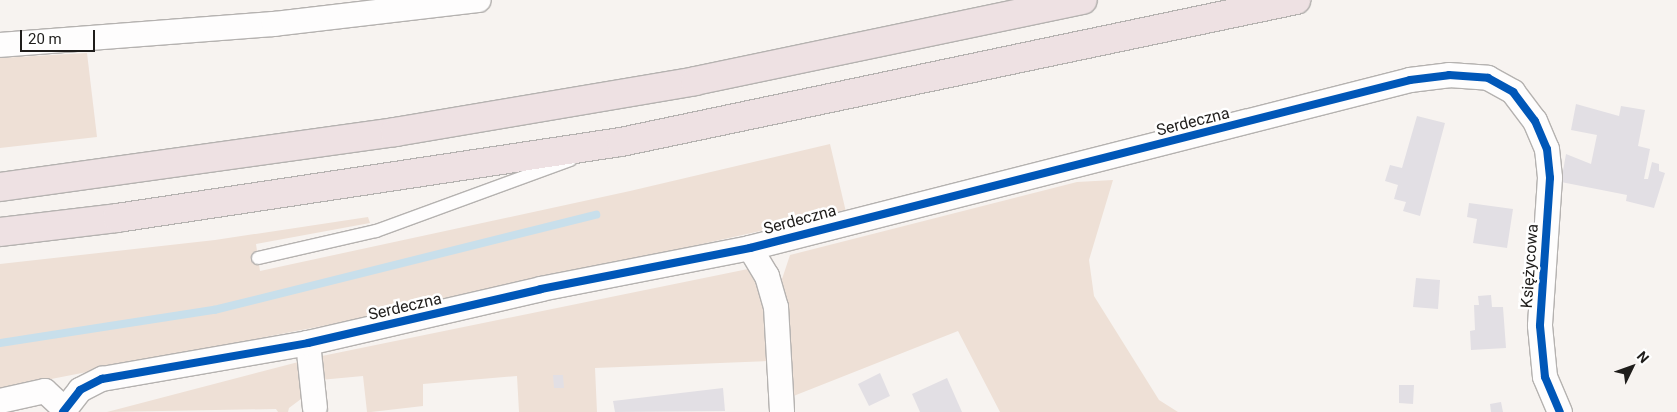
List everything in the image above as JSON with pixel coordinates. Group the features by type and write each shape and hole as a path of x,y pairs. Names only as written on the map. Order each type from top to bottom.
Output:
{"highway":[{"path":"0,187 386,133 695,81 1083,0"},
{"path":"0,232 126,217 621,142 1296,0"}],"street":[{"path":"0,45 274,24 479,0"},
{"name":"Serdeczna","path":"63,411 80,390 102,379 308,343 541,289 750,248 1410,80 1449,75 1488,78 1513,92 1535,121"},
{"name":"Księżycowa","path":"1535,121 1547,149 1550,178 1540,326 1542,357 1550,393 1560,412"},
{"name":"Serdeczna","path":"750,248 767,276 776,307 782,412"},
{"path":"308,343 315,408"},
{"path":"0,401 45,391 63,411"}],"lane":[{"path":"258,258 376,231 621,142"}],"shaded area":[{"path":"87,53 97,137 0,148 0,58"},
{"path":"830,144 846,212 399,311 0,389 0,264 215,240 368,217 370,223 256,244 260,271 630,191"},
{"path":"1113,180 1089,260 1094,296 1159,400 1178,412 1000,412 958,331 791,397 782,279 790,255 1077,182"},
{"path":"748,269 759,284 766,309 769,361 595,368 597,412 519,412 517,376 423,384 423,406 371,412 367,412 363,376 320,380 317,357"},
{"path":"306,360 309,393 289,408 288,412 278,412 276,409 107,412"}],"building":[{"path":"1576,104 1619,116 1621,106 1645,110 1638,146 1650,149 1644,179 1648,179 1652,162 1659,164 1659,171 1665,173 1654,208 1626,201 1627,195 1561,182 1566,154 1591,164 1597,135 1571,130"},
{"path":"1417,116 1445,123 1420,216 1403,211 1406,202 1394,199 1398,185 1385,181 1390,165 1402,168"},
{"path":"1469,203 1513,209 1507,248 1473,243 1477,219 1467,217"},
{"path":"1416,278 1440,280 1438,309 1413,307"},
{"path":"1491,295 1492,307 1503,307 1506,348 1471,350 1470,331 1475,330 1474,305 1479,305 1478,296"},
{"path":"880,373 890,396 869,406 858,384"},
{"path":"553,375 563,375 564,388 554,388"},
{"path":"947,378 962,412 920,412 912,394"},
{"path":"1399,385 1414,385 1413,404 1399,403"},
{"path":"723,388 725,411 615,412 613,401"},
{"path":"1501,402 1503,412 1491,412 1490,404"}],"waterway":[{"path":"0,343 214,310 596,215"}],"cycle path":[{"path":"63,412 80,390 102,379 308,343 541,289 750,248 1410,80 1449,75 1488,78 1513,92 1535,121 1547,149 1550,178 1540,326 1545,377 1560,412"}]}
